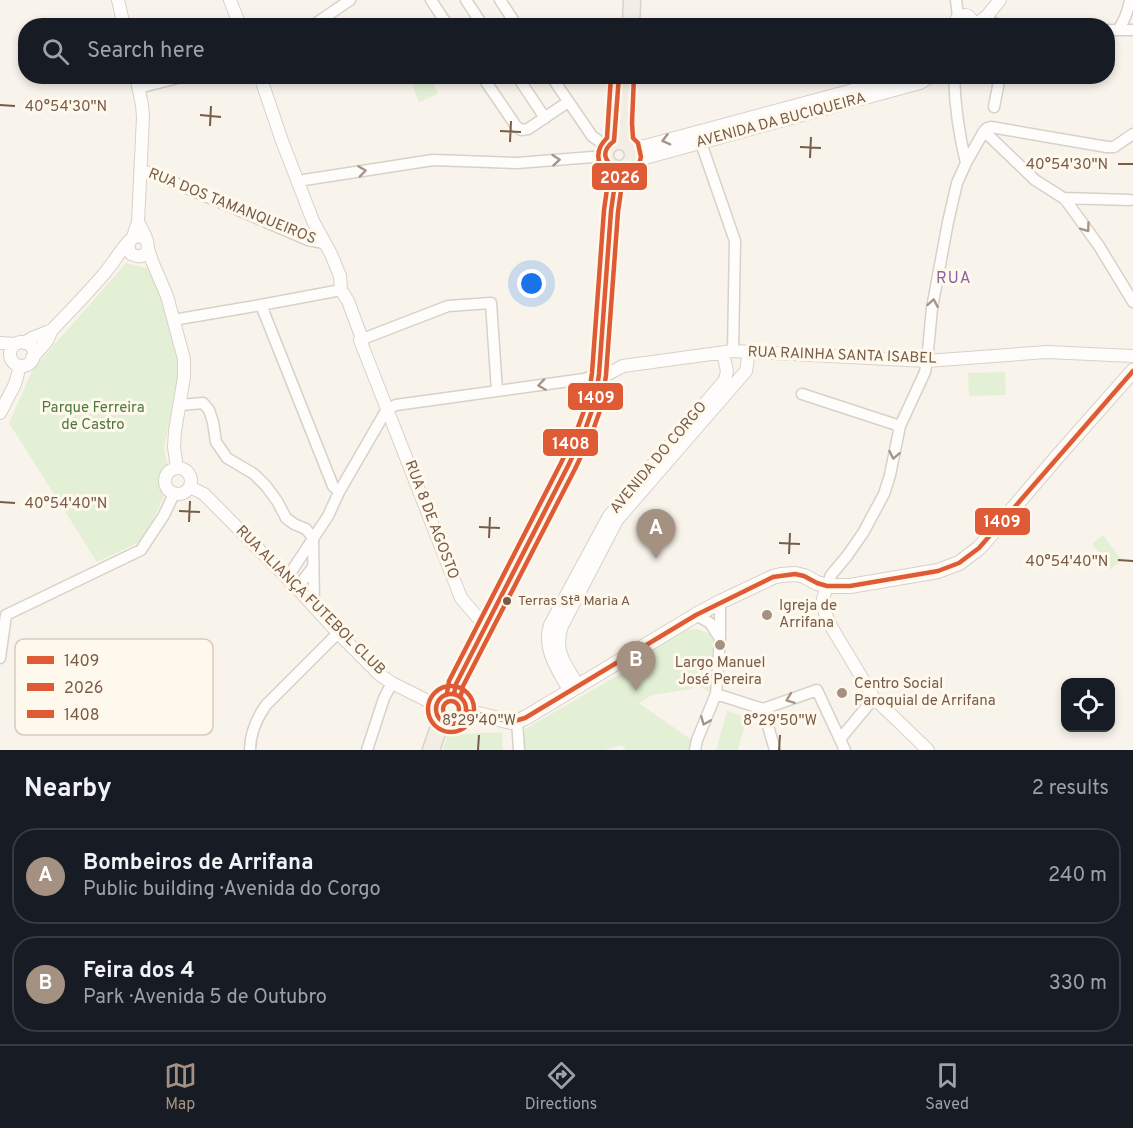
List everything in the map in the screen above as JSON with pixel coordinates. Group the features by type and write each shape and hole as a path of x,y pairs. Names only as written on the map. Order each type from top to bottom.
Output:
{"main road":[{"path":"623,18 624,0"},
{"path":"631,18 632,0"},
{"path":"616,146 619,84"},
{"path":"623,167 609,164 624,123 626,84"},
{"path":"454,694 456,684 485,626 563,476 585,430 595,402 601,356 611,211 623,167 634,156 616,146"},
{"path":"466,711 517,722 696,615 773,577 788,573 804,576 827,586 850,586 938,571 959,563 979,548 1133,371"},
{"path":"431,750 439,713 438,701 445,695 454,694 464,702 465,716 459,723 449,724 439,713"}],"street":[{"path":"118,0 122,18"},
{"path":"230,0 237,18"},
{"path":"237,0 244,18"},
{"path":"324,18 350,0"},
{"path":"431,0 443,18"},
{"path":"466,0 478,18"},
{"path":"500,0 512,18"},
{"path":"956,0 963,18"},
{"path":"971,18 992,0"},
{"path":"982,18 986,17 1000,0"},
{"path":"1115,29 1124,22 1130,0"},
{"path":"1115,30 1133,30"},
{"path":"137,84 143,117 138,246 152,261 167,296 184,359 184,377 175,431 174,447 177,468"},
{"path":"263,84 305,201 324,243"},
{"path":"269,84 320,220 324,243"},
{"path":"487,84 521,130 528,129 568,102"},
{"path":"522,84 545,118"},
{"path":"556,84 592,135 616,146"},
{"name":"AVENIDA DA BUCIQUEIRA","path":"616,146 645,146 875,84"},
{"name":"AVENIDA DA BUCIQUEIRA","path":"623,167 634,161 916,84"},
{"path":"954,84 966,163"},
{"path":"994,107 998,84"},
{"path":"927,750 874,698 832,628 825,613 824,593 831,575 864,533 884,494 900,426 922,378 927,361 932,309 957,183 987,128 1107,147 1114,147 1133,134"},
{"path":"984,131 1035,180 1063,198 1099,246 1133,302"},
{"path":"701,143 735,241 728,352"},
{"path":"304,180 433,160 517,163 616,146"},
{"name":"RUA DOS TAMANQUEIROS","path":"140,170 308,240 324,243"},
{"path":"1063,198 1130,200"},
{"name":"RUA 8 DE AGOSTO","path":"324,243 332,254 340,276 341,290 348,301 361,336 360,339 461,598 485,626"},
{"path":"11,361 27,365 47,341 52,330 115,260 117,254 138,246"},
{"path":"173,320 341,290"},
{"path":"360,339 448,306 491,303 497,391"},
{"path":"261,305 333,486 339,492"},
{"path":"0,413 15,384 10,357 11,349 52,330"},
{"path":"0,343 28,345 33,351 32,358"},
{"name":"RUA RAINHA SANTA ISABEL","path":"599,377 623,366 728,352 927,361 1047,352 1133,356"},
{"name":"AVENIDA DO CORGO","path":"574,689 551,656 548,648 550,626 609,516 725,381 728,352"},
{"name":"AVENIDA DO CORGO","path":"574,689 560,653 558,640 562,626 617,520 746,371 749,352"},
{"path":"601,356 611,364 623,366"},
{"path":"287,578 328,516 339,492 387,409 396,405 599,377"},
{"path":"802,394 900,426"},
{"path":"180,405 203,403 209,410 216,442 227,458 254,474 277,501 286,518 306,529 313,538 314,605"},
{"path":"177,468 184,469 190,475 190,487 184,493 174,494 167,488 165,479 169,471 177,468"},
{"name":"RUA ALIANÇA FUTEBOL CLUB","path":"190,487 204,494 380,675 439,713"},
{"path":"0,658 3,611 141,550 164,515 174,494"},
{"path":"297,588 313,567"},
{"path":"695,750 716,694 720,602"},
{"path":"696,615 710,623 720,638"},
{"path":"250,750 250,740 258,716 266,705 338,633"},
{"path":"367,750 384,699 392,683"},
{"path":"716,694 763,709 817,690 843,745 874,698"},
{"path":"763,709 775,750"},
{"path":"517,722 519,750"}],"green space":[{"path":"412,84 434,84 438,94 419,102"},
{"name":"Parque Ferreira de Castro","path":"126,263 147,268 160,287 179,360 178,381 164,449 167,462 171,465 160,479 164,497 142,541 97,562 9,423 33,369"},
{"path":"1005,372 1006,395 969,396 968,373"},
{"path":"1103,535 1122,560 1111,569 1092,544"},
{"path":"697,629 708,633 713,640 709,692 695,683 692,689 652,695 639,703 693,741 691,750 626,750 622,745 604,750 524,750 525,729 653,655 650,649 687,630"},
{"path":"727,711 747,717 738,750 716,750"},
{"path":"502,732 503,750 443,750 447,735"}],"transit line":[{"name":"2026","path":"610,84 607,138 600,147 598,156 605,170 620,177 635,170 641,157 638,143 633,138 634,84"},
{"name":"1409","path":"454,694 456,684 568,466 595,402 611,211 617,169 609,163 605,156 607,148 614,141 618,84"},
{"name":"1408","path":"447,693 449,681 561,463 588,400 604,210 610,168"},
{"name":"2026","path":"461,695 463,686 575,469 602,405 618,212 624,170"},
{"name":"1409","path":"466,711 511,722 525,718 696,615 773,577 795,574 827,586 850,586 938,571 959,563 979,548 1133,371"},
{"name":"2026","path":"451,686 467,693 474,709 467,725 451,732 435,725 428,709 435,693 451,686"},
{"name":"1409","path":"451,694 462,698 466,709 462,720 451,724 440,720 436,709 440,698 451,694"},
{"name":"1408","path":"451,701 459,709 451,717 443,709 451,701"}],"place":[{"name":"Bombeiros de Arrifana","path":"656,559"},
{"name":"Terras Stª Maria A","path":"507,601"},
{"name":"Igreja de Arrifana","path":"767,615"},
{"name":"Largo Manuel José Pereira","path":"720,645"},
{"name":"Feira dos 4","path":"636,691"},
{"name":"Centro Social Paroquial de Arrifana","path":"842,693"}],"district":[{"name":"RUA","path":"954,279"}]}
